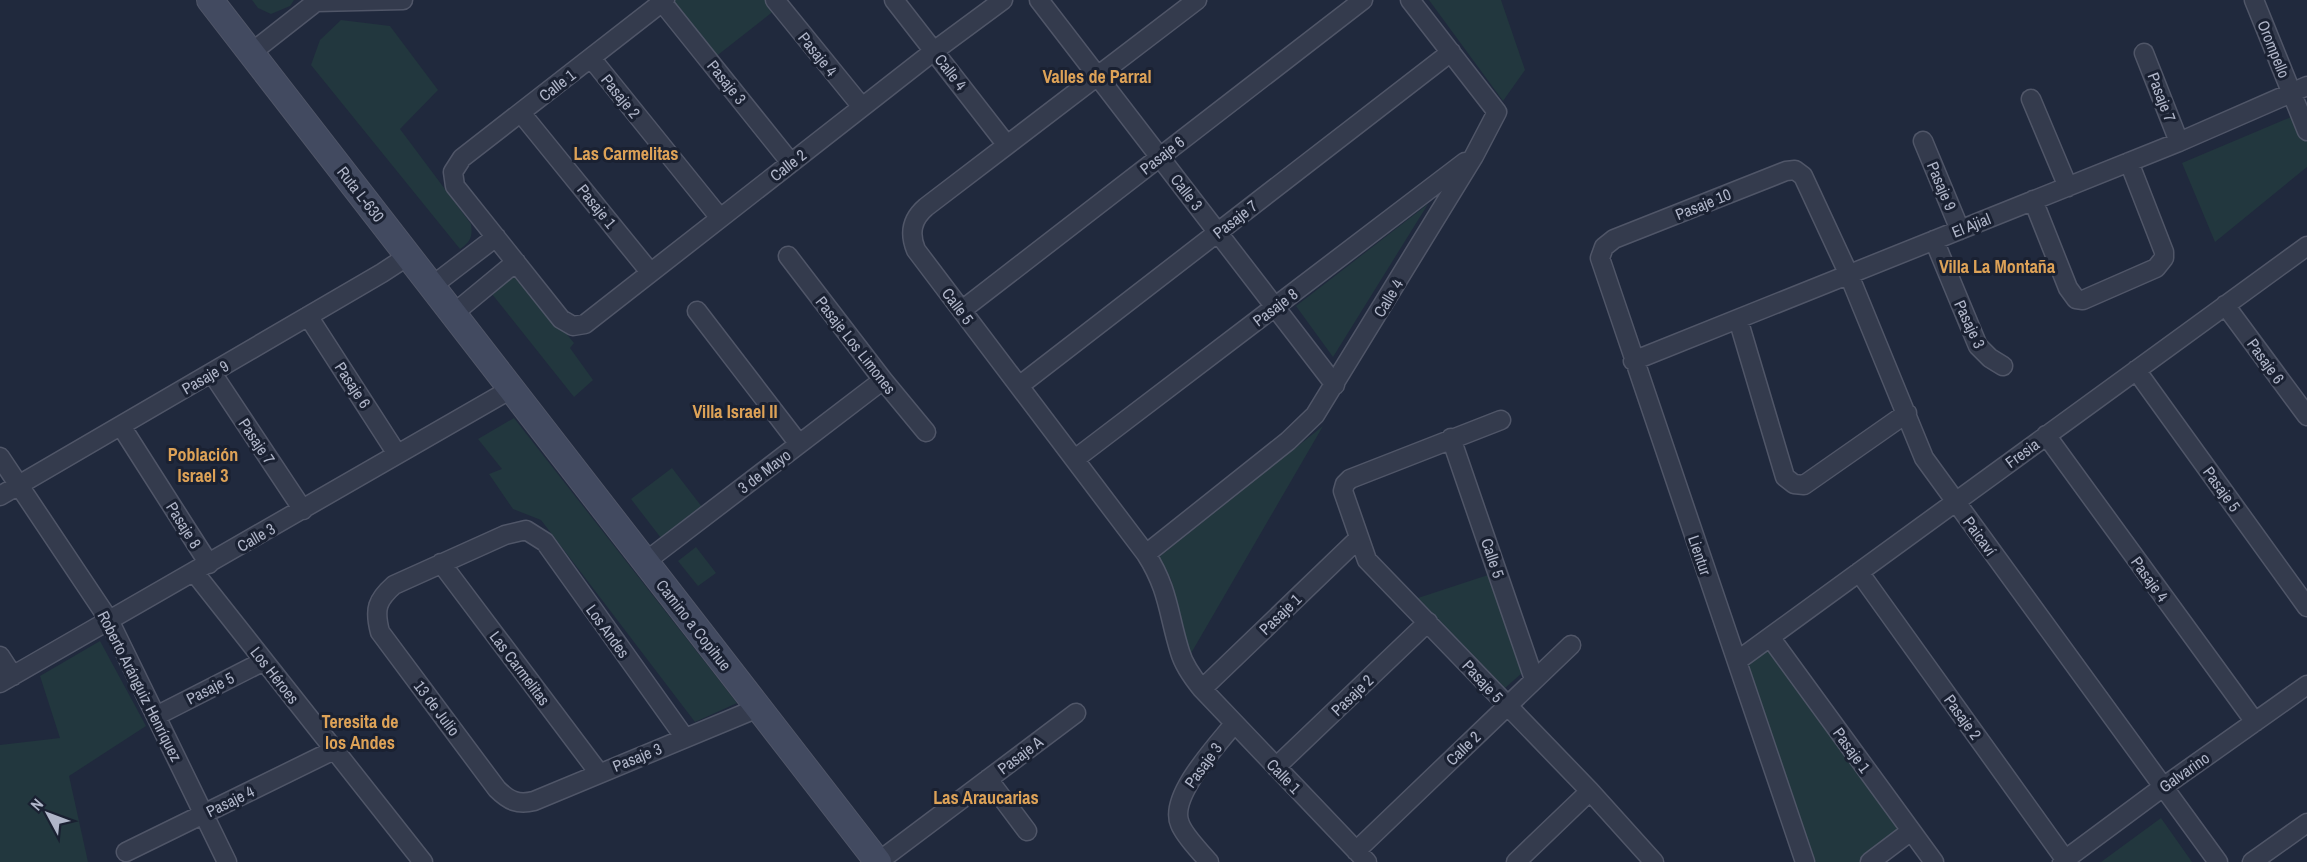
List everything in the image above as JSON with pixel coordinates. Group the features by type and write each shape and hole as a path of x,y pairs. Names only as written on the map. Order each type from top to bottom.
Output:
{"street":[{"name":"Ruta L-630","path":"210,0 511,389"},
{"path":"251,53 315,1 403,0"},
{"name":"Pasaje 4","path":"775,0 862,107"},
{"name":"Calle 4","path":"894,0 1006,144"},
{"name":"Calle 2","path":"516,262 561,319 573,326 585,324 934,51 1003,0"},
{"name":"Calle 5","path":"1197,0 926,207 912,227 916,250 1155,568 1167,597 1180,654 1202,689"},
{"name":"Pasaje 6","path":"962,310 1363,0"},
{"name":"Calle 4","path":"1146,554 1302,430 1315,415 1474,156 1497,112 1410,0"},
{"name":"Orompello","path":"2254,0 2299,90 2307,131"},
{"name":"Calle 1","path":"496,237 455,186 453,172 462,158 664,1"},
{"name":"Pasaje 3","path":"664,1 791,163"},
{"name":"Calle 3","path":"1046,3 1097,76 1335,384"},
{"name":"Pasaje 7","path":"1019,386 1451,52"},
{"name":"Pasaje 7","path":"2145,53 2179,142"},
{"name":"Pasaje 2","path":"591,58 720,218"},
{"name":"El Ajial","path":"1633,361 2179,142 2299,90"},
{"path":"2031,99 2068,187"},
{"name":"Pasaje 1","path":"521,113 650,272"},
{"name":"Pasaje 9","path":"1923,141 1960,230"},
{"name":"Pasaje 8","path":"1075,459 1474,156"},
{"path":"2033,200 2068,288 2076,299 2083,300 2156,267 2164,258 2164,252 2129,162"},
{"name":"Pasaje 10","path":"1604,247 1614,239 1786,171 1795,170 1803,176"},
{"name":"Paicaví","path":"1803,176 1848,275 1924,458 2218,862"},
{"path":"432,286 496,237 516,262 453,314"},
{"name":"Pasaje 3","path":"1934,240 1978,346 1990,358 2003,366"},
{"name":"Fresia","path":"1737,662 2307,246"},
{"name":"Lientur","path":"1604,247 1600,258 1633,361 1805,862"},
{"name":"Pasaje 9","path":"0,496 408,256"},
{"name":"Pasaje Los Limones","path":"788,256 926,432"},
{"name":"Pasaje 6","path":"2225,305 2307,416"},
{"path":"697,311 799,444"},
{"name":"Pasaje 6","path":"308,316 397,454"},
{"path":"1738,319 1785,477 1794,484 1804,485 1906,413"},
{"name":"Pasaje 5","path":"2136,370 2307,607"},
{"name":"Pasaje 7","path":"212,373 303,510"},
{"name":"3 de Mayo","path":"645,562 883,380"},
{"name":"Calle 3","path":"7,680 511,389"},
{"name":"Camino a Copihue","path":"511,389 878,862"},
{"path":"1451,438 1501,420"},
{"name":"Pasaje 8","path":"121,426 201,568"},
{"name":"Pasaje 4","path":"2046,435 2254,722"},
{"name":"Calle 5","path":"1451,438 1534,679"},
{"name":"Pasaje 5","path":"1451,438 1350,479 1345,484 1343,491 1367,560 1590,791 1654,862"},
{"name":"Roberto Aránguiz Henríquez","path":"0,457 110,620 227,862"},
{"name":"Los Andes","path":"441,563 505,535 526,530 545,542 685,738"},
{"name":"Pasaje 1","path":"1202,689 1358,539"},
{"name":"13 de Julio","path":"441,563 394,585 383,594 376,616 380,632 497,789 515,803"},
{"name":"Las Carmelitas","path":"441,563 599,773"},
{"name":"Los Héroes","path":"201,568 264,661 417,860"},
{"name":"Pasaje 2","path":"1859,572 2065,861"},
{"name":"Pasaje 2","path":"1276,768 1428,622"},
{"name":"Pasaje 1","path":"1770,637 1934,862"},
{"name":"Calle 2","path":"1362,857 1506,706 1570,645"},
{"path":"0,656 7,680"},
{"name":"Pasaje 5","path":"156,716 264,661"},
{"name":"Galvarino","path":"2065,861 2163,787 2307,685"},
{"name":"Calle 1","path":"1202,689 1362,857"},
{"name":"Pasaje 3","path":"515,803 534,801 758,708"},
{"name":"Pasaje A","path":"878,862 1076,713"},
{"name":"Pasaje 3","path":"1209,862 1180,825 1177,809 1184,791 1234,724"},
{"name":"Pasaje 4","path":"126,852 334,750"},
{"path":"988,779 1027,831"},
{"path":"1516,862 1590,791"},
{"path":"2252,862 2307,823"},
{"path":"1870,862 1911,831"}],"shaded area":[{"path":"252,0 294,0 290,6 271,14 258,8"},
{"path":"675,0 767,0 775,10 714,58 670,4"},
{"path":"1429,0 1501,0 1525,70 1503,101"},
{"path":"341,20 390,26 438,90 400,129 471,224 470,239 460,249 311,65 320,40"},
{"path":"2296,115 2307,142 2307,167 2215,242 2182,163"},
{"path":"1428,204 1333,357 1296,306"},
{"path":"513,277 522,280 574,343 570,348 593,380 574,397 492,294"},
{"path":"514,418 737,703 695,722 541,520 513,509 489,474 502,469 478,439"},
{"path":"1323,426 1190,655 1171,579 1159,557"},
{"path":"672,468 702,507 661,538 631,499"},
{"path":"696,547 716,573 698,586 678,561"},
{"path":"1488,575 1522,673 1505,688 1418,598"},
{"path":"100,641 146,726 69,776 88,862 0,862 0,745 60,738 40,676"},
{"path":"1769,644 1905,830 1862,862 1810,862 1742,663"},
{"path":"2161,818 2192,862 2101,862"}],"district":[{"name":"Valles de Parral","path":"1097,76"},
{"name":"Las Carmelitas","path":"626,153"},
{"name":"Villa La Montaña","path":"1997,266"},
{"name":"Villa Israel II","path":"735,411"},
{"name":"Población Israel 3","path":"203,464"},
{"name":"Teresita de los Andes","path":"360,731"},
{"name":"Las Araucarias","path":"986,797"}]}
